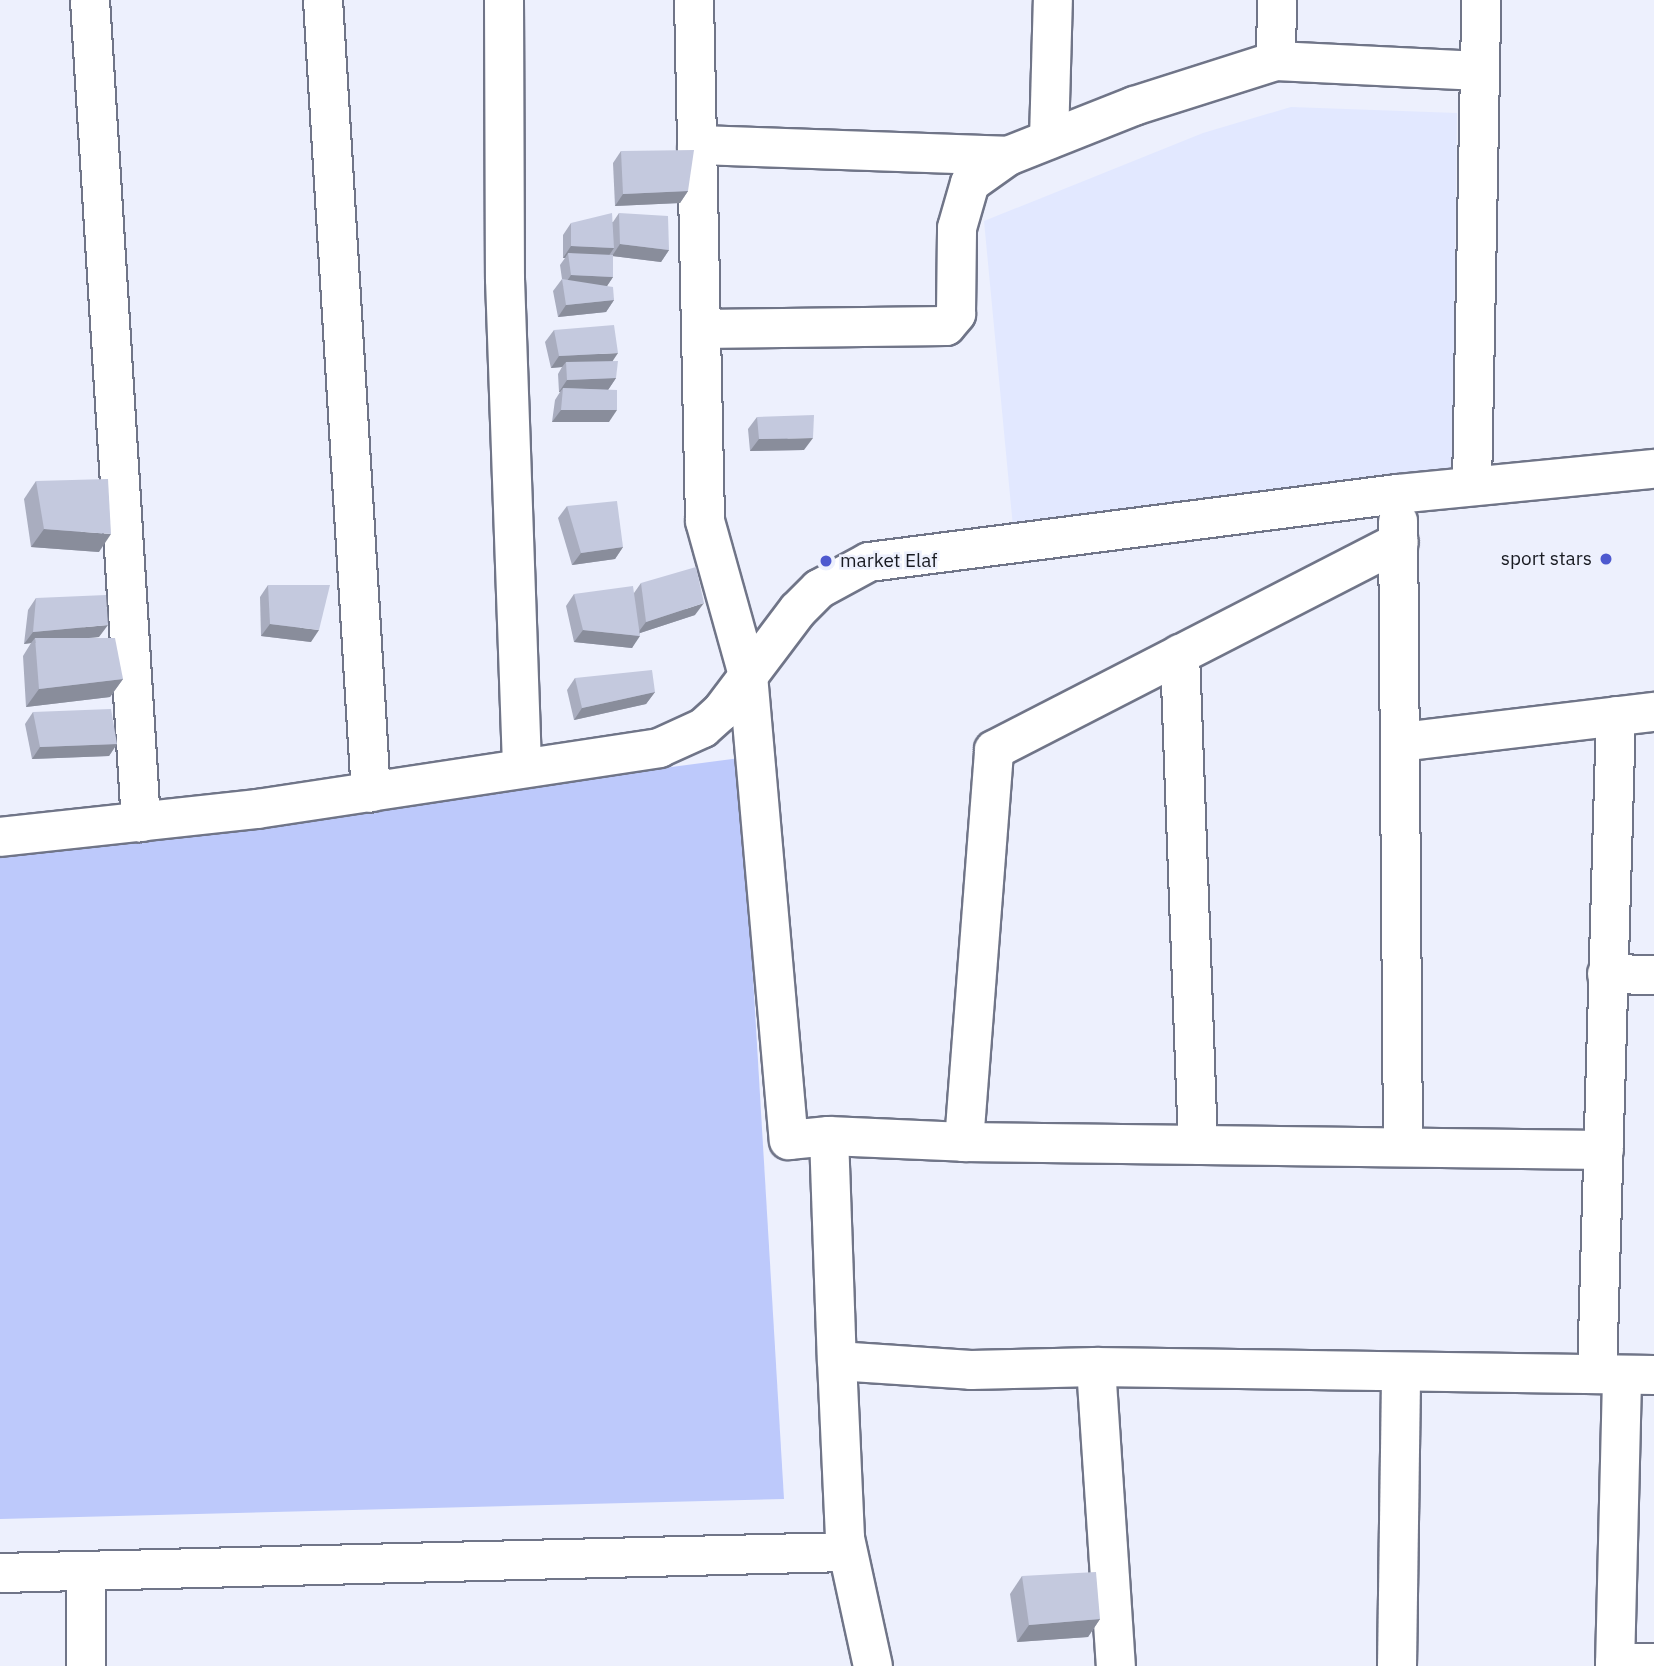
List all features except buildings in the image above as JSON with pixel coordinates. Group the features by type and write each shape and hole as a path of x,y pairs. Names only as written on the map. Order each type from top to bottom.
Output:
{"street":[{"path":"90,0 141,822"},
{"path":"323,0 371,793"},
{"path":"504,0 505,279 522,768"},
{"path":"694,0 705,521 748,675 789,1140 829,1136 964,1142 1604,1150"},
{"path":"1049,139 1053,0"},
{"path":"1276,61 1277,0"},
{"path":"1472,486 1481,0"},
{"path":"701,329 946,326 957,314 957,228 970,183 1008,156 1134,106 1276,61 1480,71"},
{"path":"697,145 1008,156"},
{"path":"0,837 371,793 659,748 682,739 721,712 819,589 869,562 1397,494 1654,469"},
{"path":"1397,494 1403,1147"},
{"path":"964,1142 994,750 1399,542"},
{"path":"1180,654 1198,1145"},
{"path":"1401,742 1654,712"},
{"path":"1616,716 1604,1150 1624,1375 1615,1665 1654,1663"},
{"path":"1607,974 1654,975"},
{"path":"829,1136 847,1552 873,1666"},
{"path":"838,1361 971,1370 1096,1367 1624,1375"},
{"path":"1096,1367 1116,1666"},
{"path":"1397,1666 1401,1373"},
{"path":"0,1573 847,1552"},
{"path":"86,1571 86,1666"}],"shaded area":[{"path":"1291,107 1457,113 1452,479 1013,527 984,221 1203,133"},
{"path":"740,758 784,1499 0,1519 0,855"}],"place":[{"name":"sport stars","path":"1606,559"},
{"name":"market Elaf","path":"826,561"}]}
